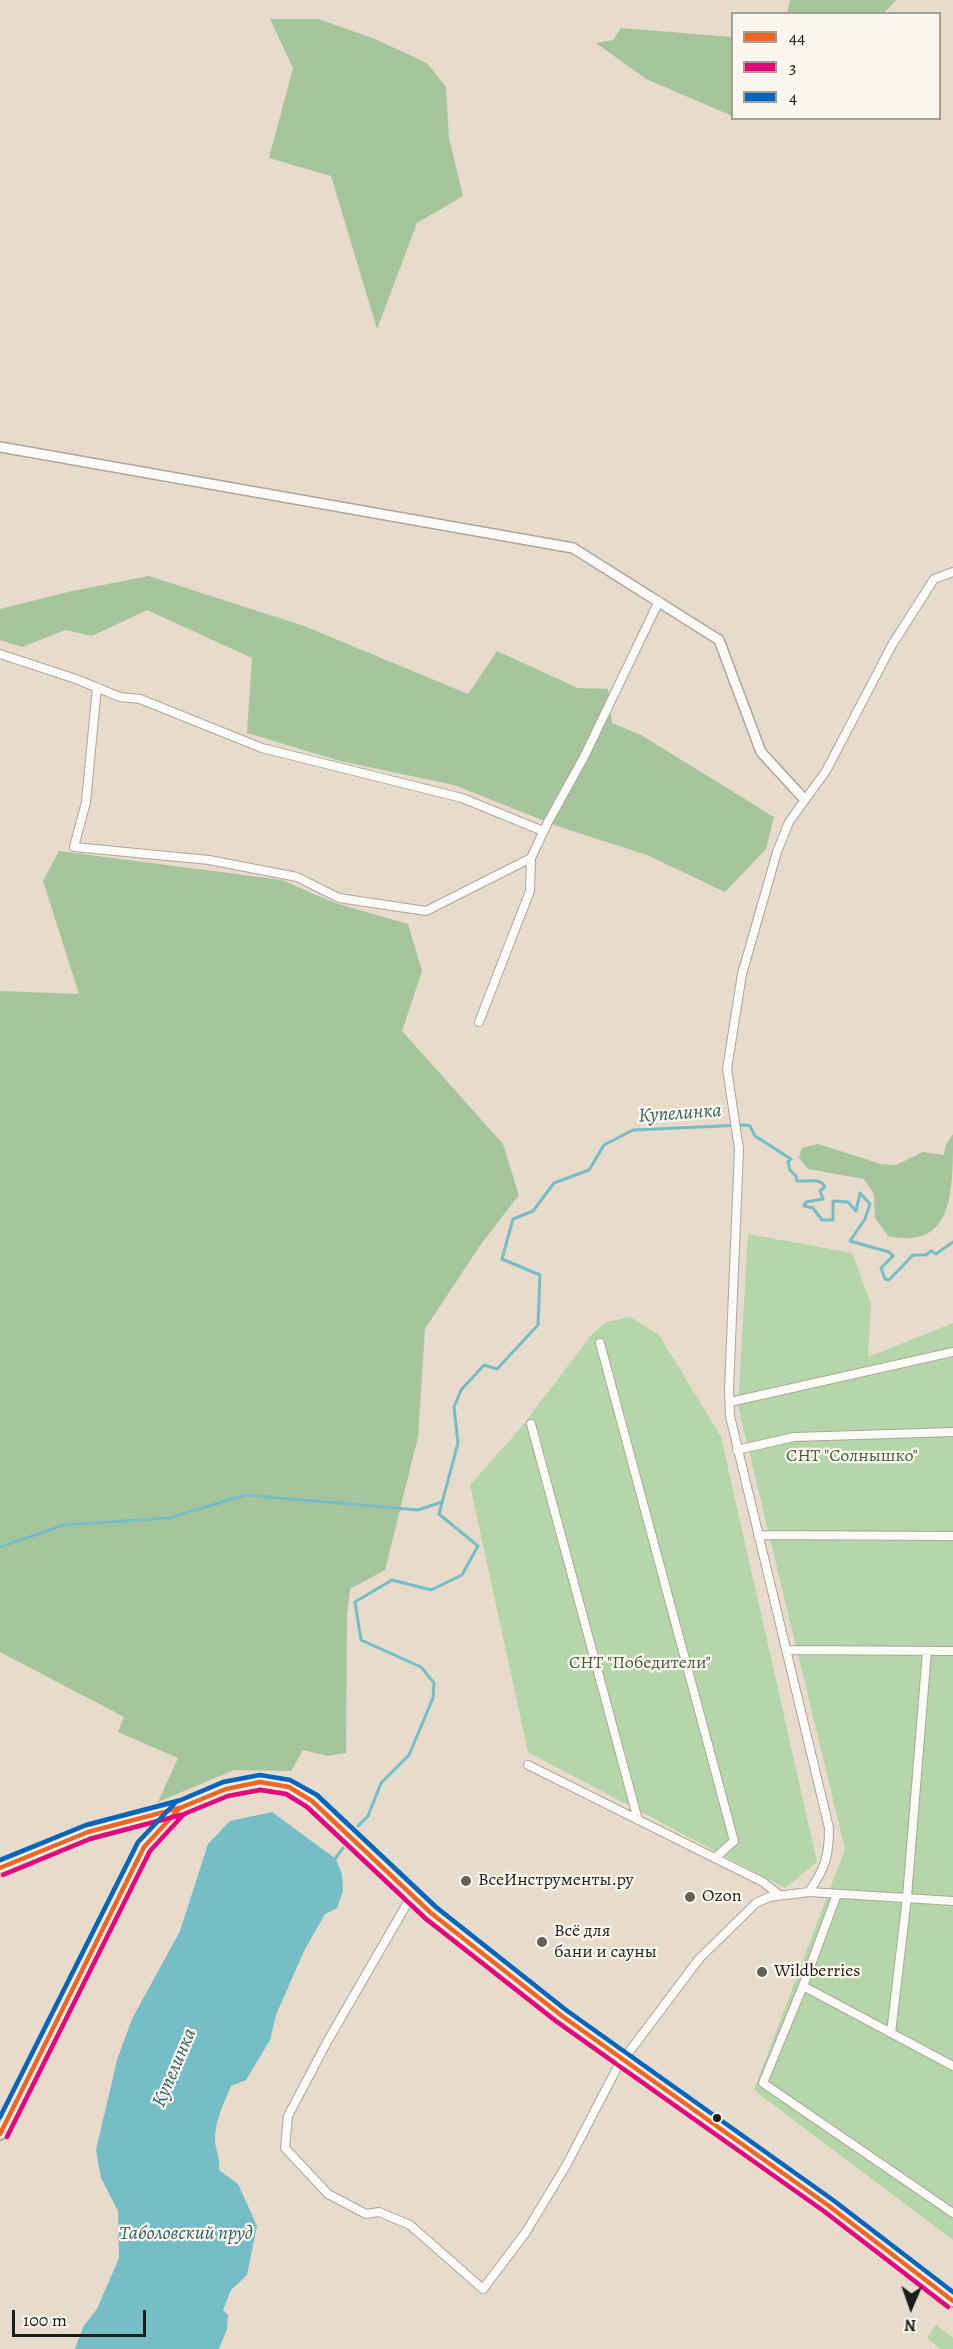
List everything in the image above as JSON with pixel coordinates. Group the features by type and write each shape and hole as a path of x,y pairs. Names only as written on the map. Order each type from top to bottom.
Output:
{"main road":[{"path":"0,2134 32,2076 144,1847 180,1808 226,1789 260,1782 289,1787 312,1801 412,1895 552,2008 829,2206 953,2301"},
{"path":"0,2119 32,2076"}],"street":[{"path":"0,447 573,548 719,640 761,752 804,799"},
{"path":"809,1892 825,1868 830,1848 829,1828 737,1450 730,1402 738,1135 727,1069 742,974 777,852 789,822 826,771 892,645 934,579 953,572"},
{"path":"479,1022 530,891 531,858 543,831 584,757 659,601"},
{"path":"0,654 120,697 140,699 262,748 462,798 543,831"},
{"path":"97,687 86,802 74,848 209,860 297,877 339,898 426,911 531,858"},
{"path":"600,1343 734,1840 715,1858"},
{"path":"730,1402 953,1352"},
{"path":"531,1424 638,1820"},
{"path":"737,1450 794,1437 953,1432"},
{"path":"758,1534 953,1536"},
{"path":"786,1650 953,1651"},
{"path":"891,2033 907,1897 927,1651"},
{"path":"528,1765 763,1882 779,1895"},
{"path":"0,1868 88,1832 180,1808"},
{"path":"412,1895 327,2042 288,2116 285,2148 328,2193 366,2214 379,2212 410,2225 483,2289 526,2232 567,2164 623,2060 666,2000 721,1935 756,1902 779,1895 809,1892 953,1901"},
{"path":"837,1894 803,1986 763,2083 953,2213"},
{"path":"803,1986 953,2066"}],"green space":[{"path":"790,0 896,0 885,12 787,12"},
{"path":"270,19 319,19 377,40 427,63 446,87 449,138 463,196 417,223 377,329 331,176 269,158 293,68"},
{"path":"621,28 731,37 731,116 646,79 596,43 613,40"},
{"path":"149,576 304,626 468,694 497,651 578,688 608,689 612,723 641,735 774,817 766,849 725,892 647,855 560,827 454,785 340,761 247,733 252,658 147,610 92,636 66,630 22,647 0,640 0,609 72,591"},
{"path":"59,851 282,880 335,903 408,924 422,971 402,1031 503,1144 519,1195 481,1244 425,1329 418,1437 385,1570 350,1589 347,1616 346,1753 328,1756 303,1750 291,1771 234,1770 158,1802 178,1758 118,1732 124,1717 0,1652 0,991 79,994 43,881"},
{"path":"953,1134 952,1177 945,1213 937,1226 926,1234 909,1238 888,1236 875,1218 874,1194 864,1179 808,1169 799,1158 802,1148 818,1144 881,1164 896,1165 923,1152 944,1155 946,1145"},
{"name":"СНТ \"Солнышко\"","path":"748,1234 852,1253 871,1304 868,1357 953,1323 953,2240 754,2090 845,1849 738,1406"},
{"name":"СНТ \"Победители\"","path":"630,1317 659,1335 721,1437 817,1862 785,1888 528,1752 470,1485 520,1429 592,1334 607,1322"},
{"path":"936,2325 953,2338 953,2349 940,2349 927,2338"}],"water":[{"name":"Таболовский пруд","path":"272,1812 336,1859 342,1874 343,1891 337,1908 325,1914 304,1951 276,2015 270,2040 246,2080 231,2086 218,2120 215,2141 219,2170 238,2184 257,2226 247,2275 231,2290 223,2310 228,2315 227,2329 219,2349 75,2349 83,2327 97,2309 119,2258 118,2211 101,2178 96,2150 117,2060 132,2019 180,1931 208,1844 230,1821"}],"waterway":[{"name":"Купелинка","path":"358,1826 368,1816 381,1783 409,1755 433,1698 434,1683 421,1667 361,1640 355,1602 392,1580 431,1590 462,1575 478,1546 439,1514 458,1443 454,1407 461,1390 484,1365 497,1369 538,1325 540,1275 502,1259 513,1219 533,1211 554,1183 589,1170 604,1145 633,1130 744,1125 750,1126 755,1136 791,1159 788,1162 790,1170 796,1176 797,1181 817,1181 823,1184 825,1187 820,1191 823,1199 806,1202 804,1206 813,1208 822,1220 833,1220 833,1201 848,1202 856,1211 860,1193 870,1204 865,1219 850,1241 889,1252 893,1256 881,1268 885,1279 889,1280 913,1255 926,1255 931,1251 936,1254 953,1242"},
{"path":"0,1547 64,1525 169,1518 246,1495 418,1510 442,1502"},
{"name":"Купелинка","path":"334,1860 343,1848"}],"transit line":[{"name":"4","path":"0,2117 138,1842 176,1802 223,1782 260,1775 290,1780 317,1795 436,1907 566,2010 833,2200 953,2292"},
{"name":"44","path":"0,2134 144,1847 180,1808 226,1789 260,1782 289,1787 312,1801 431,1913 562,2016 829,2206 953,2301"},
{"name":"3","path":"7,2137 150,1851 184,1814 228,1796 260,1790 286,1794 307,1807 426,1919 557,2022 825,2212 948,2307"},
{"name":"4","path":"0,1860 86,1825 181,1800"},
{"name":"44","path":"0,1868 88,1832 183,1807"},
{"name":"3","path":"3,1875 90,1839 185,1814"}],"place":[{"name":"ВсеИнструменты.ру","path":"466,1881"},
{"name":"Ozon","path":"690,1897"},
{"name":"Всё для бани и сауны","path":"542,1942"},
{"name":"Wildberries","path":"762,1972"}]}
